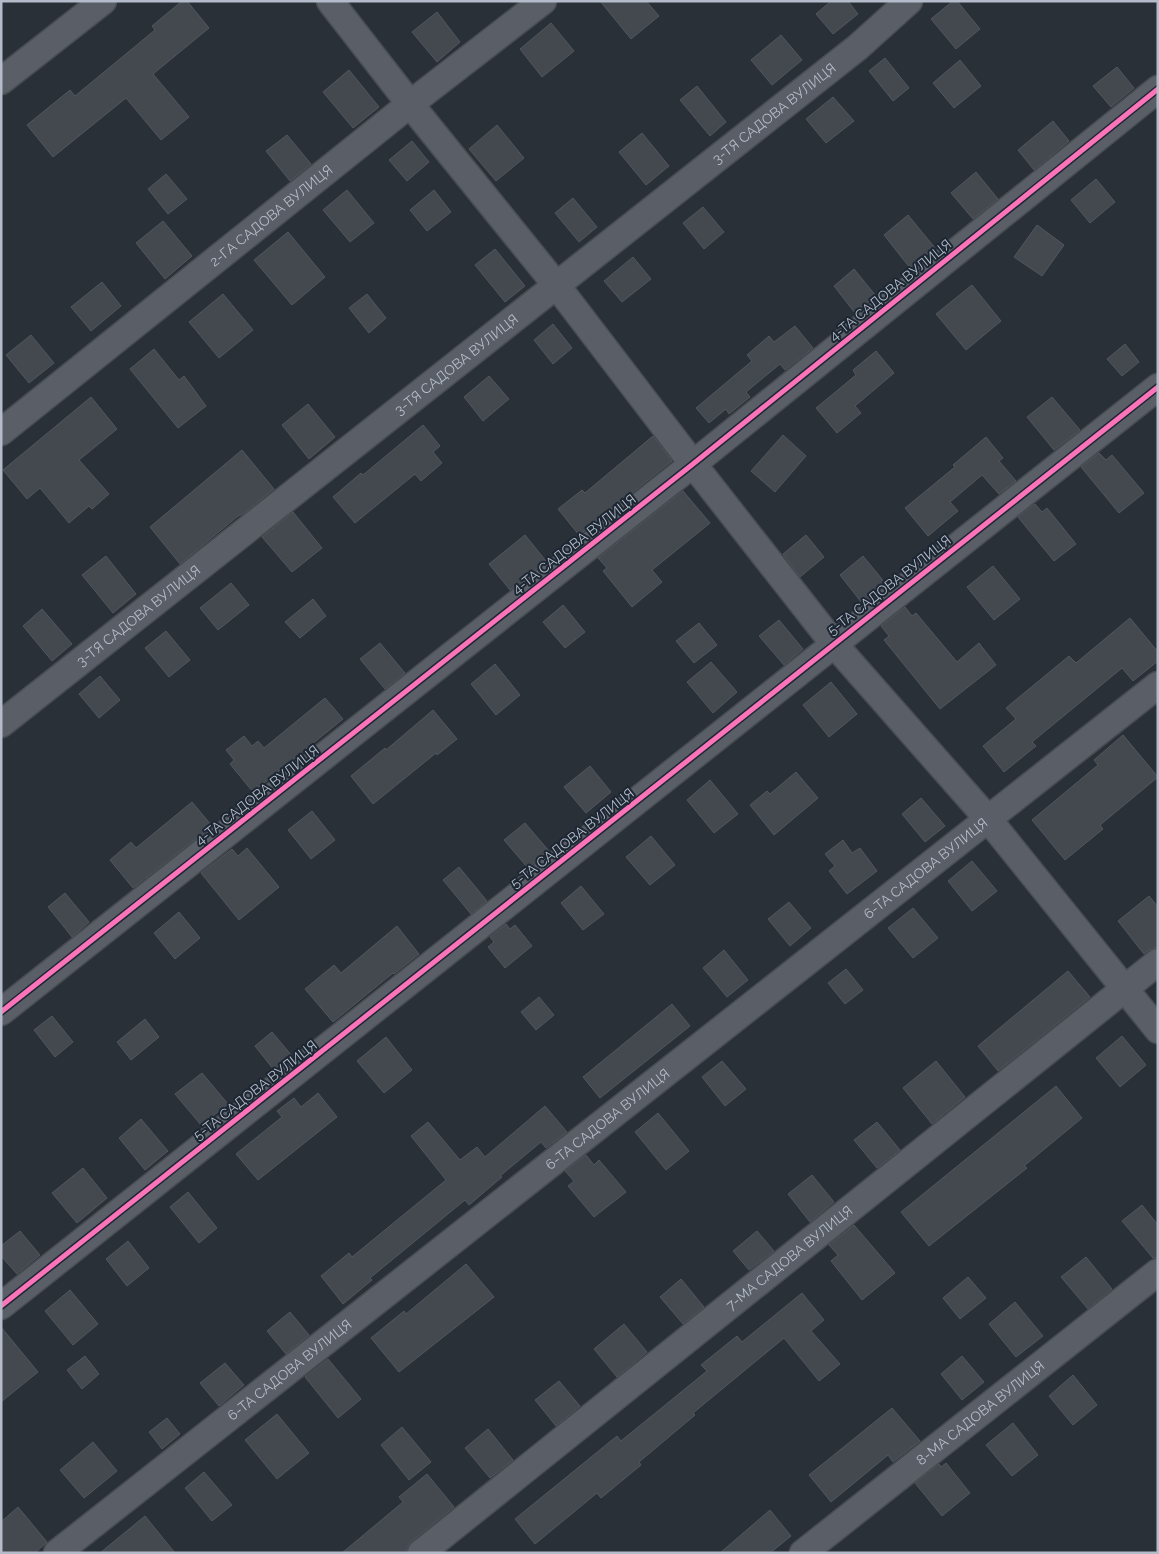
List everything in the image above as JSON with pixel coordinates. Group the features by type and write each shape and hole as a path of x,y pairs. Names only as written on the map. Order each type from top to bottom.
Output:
{"street":[{"path":"1,81 104,1"},
{"path":"330,1 410,104 557,286 834,644 988,819 1158,1030"},
{"name":"2-ГА САДОВА ВУЛИЦЯ","path":"1,432 410,104 543,1"},
{"name":"3-ТЯ САДОВА ВУЛИЦЯ","path":"1,724 858,47 909,1"},
{"name":"4-ТА САДОВА ВУЛИЦЯ","path":"1,1012 693,464 1158,89"},
{"name":"5-ТА САДОВА ВУЛИЦЯ","path":"1,1306 1158,387"},
{"name":"6-ТА САДОВА ВУЛИЦЯ","path":"57,1553 1158,685"},
{"name":"7-МА САДОВА ВУЛИЦЯ","path":"421,1553 1158,962"},
{"name":"8-МА САДОВА ВУЛИЦЯ","path":"803,1553 1158,1272"}],"building":[{"path":"182,1 187,1 209,28 153,74 189,117 161,140 126,98 53,157 27,125 70,90 75,96 155,30 152,26"},
{"path":"600,1 646,1 659,16 631,39"},
{"path":"831,1 848,1 858,14 833,34 816,14"},
{"path":"953,1 957,1 980,29 956,49 931,19"},
{"path":"437,12 460,42 437,62 412,32"},
{"path":"551,23 574,51 542,77 520,49"},
{"path":"781,35 802,60 772,85 751,60"},
{"path":"885,58 909,88 893,101 869,71"},
{"path":"960,60 981,86 954,108 933,83"},
{"path":"1117,67 1134,88 1111,107 1093,86"},
{"path":"349,70 379,107 353,128 323,92"},
{"path":"697,86 726,122 710,136 680,100"},
{"path":"833,97 854,121 826,143 806,119"},
{"path":"1053,121 1069,141 1034,170 1018,150"},
{"path":"497,125 524,158 496,181 469,149"},
{"path":"642,133 669,166 646,185 619,152"},
{"path":"287,135 311,164 290,181 266,151"},
{"path":"412,141 429,162 407,181 389,160"},
{"path":"976,172 998,199 973,219 951,193"},
{"path":"166,174 187,199 168,214 148,189"},
{"path":"1096,179 1115,202 1090,223 1071,200"},
{"path":"347,190 374,223 350,242 323,210"},
{"path":"434,190 451,212 427,231 410,210"},
{"path":"573,198 597,227 579,242 555,213"},
{"path":"703,207 724,232 704,249 683,223"},
{"path":"908,215 935,248 910,268 884,235"},
{"path":"163,221 192,256 165,279 136,243"},
{"path":"1037,225 1064,245 1042,276 1014,257"},
{"path":"288,232 325,277 292,305 254,260"},
{"path":"495,249 525,286 505,302 475,265"},
{"path":"633,257 651,279 622,302 604,281"},
{"path":"854,269 876,296 855,313 834,286"},
{"path":"102,282 121,306 91,331 71,307"},
{"path":"972,285 1001,321 966,350 936,314"},
{"path":"223,294 253,330 219,358 189,322"},
{"path":"367,294 386,318 369,333 349,308"},
{"path":"553,324 572,348 553,364 534,340"},
{"path":"795,326 813,348 785,370 780,364 746,392 750,397 729,414 726,409 709,423 696,408 752,361 747,355 769,336 774,342"},
{"path":"31,335 54,363 29,383 6,355"},
{"path":"1125,344 1139,362 1122,376 1107,359"},
{"path":"154,349 179,380 184,376 206,406 178,428 130,369"},
{"path":"876,351 894,373 855,406 861,413 837,433 816,408 856,375 853,370"},
{"path":"489,376 509,399 483,421 464,397"},
{"path":"91,397 117,429 79,460 109,494 92,509 89,506 69,523 40,488 27,499 3,470"},
{"path":"1052,397 1080,430 1054,450 1027,417"},
{"path":"308,404 335,437 309,459 282,425"},
{"path":"423,425 440,446 433,452 442,463 421,481 415,474 355,523 333,497 361,473 363,475"},
{"path":"783,435 806,456 775,492 751,471"},
{"path":"653,436 672,461 579,535 558,509 582,490 585,493"},
{"path":"986,437 1003,458 999,461 1016,481 999,494 982,475 950,502 958,511 928,536 905,508 955,467 953,465"},
{"path":"242,450 274,489 180,564 150,527"},
{"path":"1099,453 1106,460 1112,455 1144,493 1119,513 1081,467"},
{"path":"683,491 710,523 652,570 662,582 632,607 603,571 607,568 598,558"},
{"path":"1035,504 1042,512 1047,508 1076,544 1054,561 1018,517"},
{"path":"293,512 322,548 292,572 262,537"},
{"path":"525,535 546,561 510,590 489,564"},
{"path":"806,535 824,557 800,577 783,554"},
{"path":"106,556 136,594 113,613 82,575"},
{"path":"863,556 886,584 862,603 840,575"},
{"path":"993,566 1020,599 994,620 967,587"},
{"path":"231,583 249,605 218,630 200,608"},
{"path":"313,599 326,616 300,638 285,622"},
{"path":"563,605 585,632 565,648 543,622"},
{"path":"905,607 912,616 916,613 957,662 979,643 996,665 940,709 884,640 889,636 881,626"},
{"path":"42,609 72,644 52,661 23,626"},
{"path":"1130,618 1158,652 1158,661 1133,681 1122,668 1032,742 1036,746 1004,772 983,746 1016,719 1006,708 1069,656 1076,663"},
{"path":"779,620 803,649 784,665 759,636"},
{"path":"699,623 717,645 694,663 676,641"},
{"path":"166,631 190,660 169,677 145,648"},
{"path":"380,643 405,673 385,689 360,659"},
{"path":"711,662 737,692 713,713 687,682"},
{"path":"495,664 520,695 496,715 471,684"},
{"path":"100,676 120,700 99,718 79,694"},
{"path":"831,682 857,714 829,737 803,705"},
{"path":"325,698 343,719 253,792 230,764 234,760 226,750 244,736 252,746 258,741 264,748"},
{"path":"433,710 457,739 437,755 436,753 373,804 351,776 385,748 386,750"},
{"path":"1123,735 1158,777 1100,825 1103,829 1065,860 1032,820 1098,765 1094,760"},
{"path":"590,766 611,792 586,813 564,787"},
{"path":"796,772 818,798 774,835 750,805 767,791 770,794"},
{"path":"710,780 738,814 714,833 687,800"},
{"path":"921,798 945,826 925,842 902,814"},
{"path":"192,802 212,826 133,888 110,860 131,842 136,848"},
{"path":"312,811 335,840 311,859 288,830"},
{"path":"525,823 549,851 528,868 504,840"},
{"path":"651,836 675,865 650,885 626,857"},
{"path":"843,840 852,853 860,848 877,871 847,894 829,871 835,866 825,854"},
{"path":"247,848 279,887 239,920 201,873 232,849 238,856"},
{"path":"972,861 997,891 972,911 948,881"},
{"path":"459,867 487,901 471,914 443,880"},
{"path":"581,886 604,914 583,930 561,903"},
{"path":"65,893 89,922 72,937 48,907"},
{"path":"1149,896 1158,907 1158,947 1144,954 1118,921"},
{"path":"789,902 811,928 790,946 768,919"},
{"path":"913,908 938,938 913,958 888,928"},
{"path":"179,912 200,938 175,959 154,933"},
{"path":"506,924 510,929 515,925 532,946 505,968 488,947 494,942 490,937"},
{"path":"397,926 419,954 333,1022 305,989 334,965 341,973"},
{"path":"724,950 748,980 727,997 703,968"},
{"path":"846,969 863,990 845,1004 828,983"},
{"path":"1068,971 1090,997 998,1071 978,1046"},
{"path":"539,997 554,1015 536,1030 521,1012"},
{"path":"672,1004 690,1026 600,1098 583,1077"},
{"path":"52,1016 73,1042 55,1057 34,1030"},
{"path":"145,1019 159,1037 131,1060 117,1042"},
{"path":"272,1032 292,1056 274,1070 255,1046"},
{"path":"1122,1036 1146,1065 1120,1087 1096,1058"},
{"path":"386,1037 412,1070 384,1093 357,1061"},
{"path":"722,1061 746,1089 725,1106 702,1077"},
{"path":"936,1061 965,1097 932,1124 903,1088"},
{"path":"202,1073 228,1104 201,1125 175,1094"},
{"path":"1056,1086 1082,1118 1024,1166 1027,1168 929,1246 901,1212"},
{"path":"318,1093 337,1117 258,1180 236,1154 282,1117 277,1111 294,1098 301,1107"},
{"path":"545,1106 567,1132 546,1148 541,1142 469,1205 465,1200 370,1278 372,1280 343,1304 321,1276 349,1253 352,1257 446,1180 411,1136 428,1122 460,1160 477,1147 485,1157"},
{"path":"658,1113 689,1151 666,1170 635,1132"},
{"path":"141,1119 168,1151 145,1170 119,1138"},
{"path":"877,1122 900,1150 877,1168 854,1140"},
{"path":"586,1155 594,1165 599,1160 626,1192 594,1217 568,1186 574,1181 565,1171"},
{"path":"83,1168 107,1198 77,1223 52,1193"},
{"path":"812,1175 834,1202 810,1222 788,1194"},
{"path":"188,1192 217,1228 199,1243 170,1207"},
{"path":"1142,1205 1158,1225 1158,1257 1153,1258 1122,1221"},
{"path":"854,1225 895,1273 862,1300 831,1261 838,1255 829,1245"},
{"path":"20,1231 40,1255 17,1274 1,1256 1,1246"},
{"path":"757,1231 774,1251 749,1270 733,1251"},
{"path":"128,1241 149,1268 127,1286 106,1259"},
{"path":"1086,1257 1112,1289 1088,1309 1061,1277"},
{"path":"466,1264 494,1297 399,1372 371,1338 404,1311 406,1314"},
{"path":"968,1277 986,1298 960,1319 943,1298"},
{"path":"681,1279 704,1307 683,1324 660,1297"},
{"path":"70,1290 98,1324 73,1345 45,1311"},
{"path":"802,1293 824,1320 811,1331 840,1364 819,1381 784,1338 693,1413 695,1415 639,1462 641,1465 601,1498 597,1493 535,1544 515,1519 617,1436 621,1441 707,1371 701,1365 737,1336 742,1342"},
{"path":"1015,1302 1043,1336 1016,1357 989,1324"},
{"path":"290,1312 309,1335 286,1354 267,1331"},
{"path":"624,1324 647,1352 617,1377 594,1349"},
{"path":"1,1327 38,1372 1,1402"},
{"path":"85,1356 99,1374 82,1389 67,1370"},
{"path":"962,1356 984,1382 962,1400 941,1374"},
{"path":"328,1359 361,1399 338,1418 305,1377"},
{"path":"225,1363 244,1385 219,1406 200,1383"},
{"path":"1073,1375 1097,1405 1073,1425 1049,1396"},
{"path":"559,1381 580,1406 556,1426 535,1400"},
{"path":"892,1408 920,1441 893,1462 888,1455 831,1502 809,1475"},
{"path":"277,1414 309,1453 277,1479 245,1440"},
{"path":"167,1418 180,1434 162,1449 149,1432"},
{"path":"1013,1423 1038,1455 1012,1476 986,1445"},
{"path":"402,1427 431,1462 409,1480 381,1445"},
{"path":"488,1429 513,1460 490,1478 465,1448"},
{"path":"93,1442 117,1471 84,1498 60,1470"},
{"path":"946,1463 970,1493 942,1516 915,1483 939,1464 941,1467"},
{"path":"204,1472 232,1505 212,1521 185,1488"},
{"path":"427,1474 454,1507 412,1541 407,1547 406,1553 342,1553 403,1502 399,1497"},
{"path":"18,1507 47,1542 35,1553 1,1553 1,1522"},
{"path":"770,1510 791,1536 770,1553 720,1553"},
{"path":"145,1516 175,1553 100,1553"}],"cycle path":[{"path":"1,1012 693,464 1158,89"},
{"path":"1,1306 1158,387"}]}
